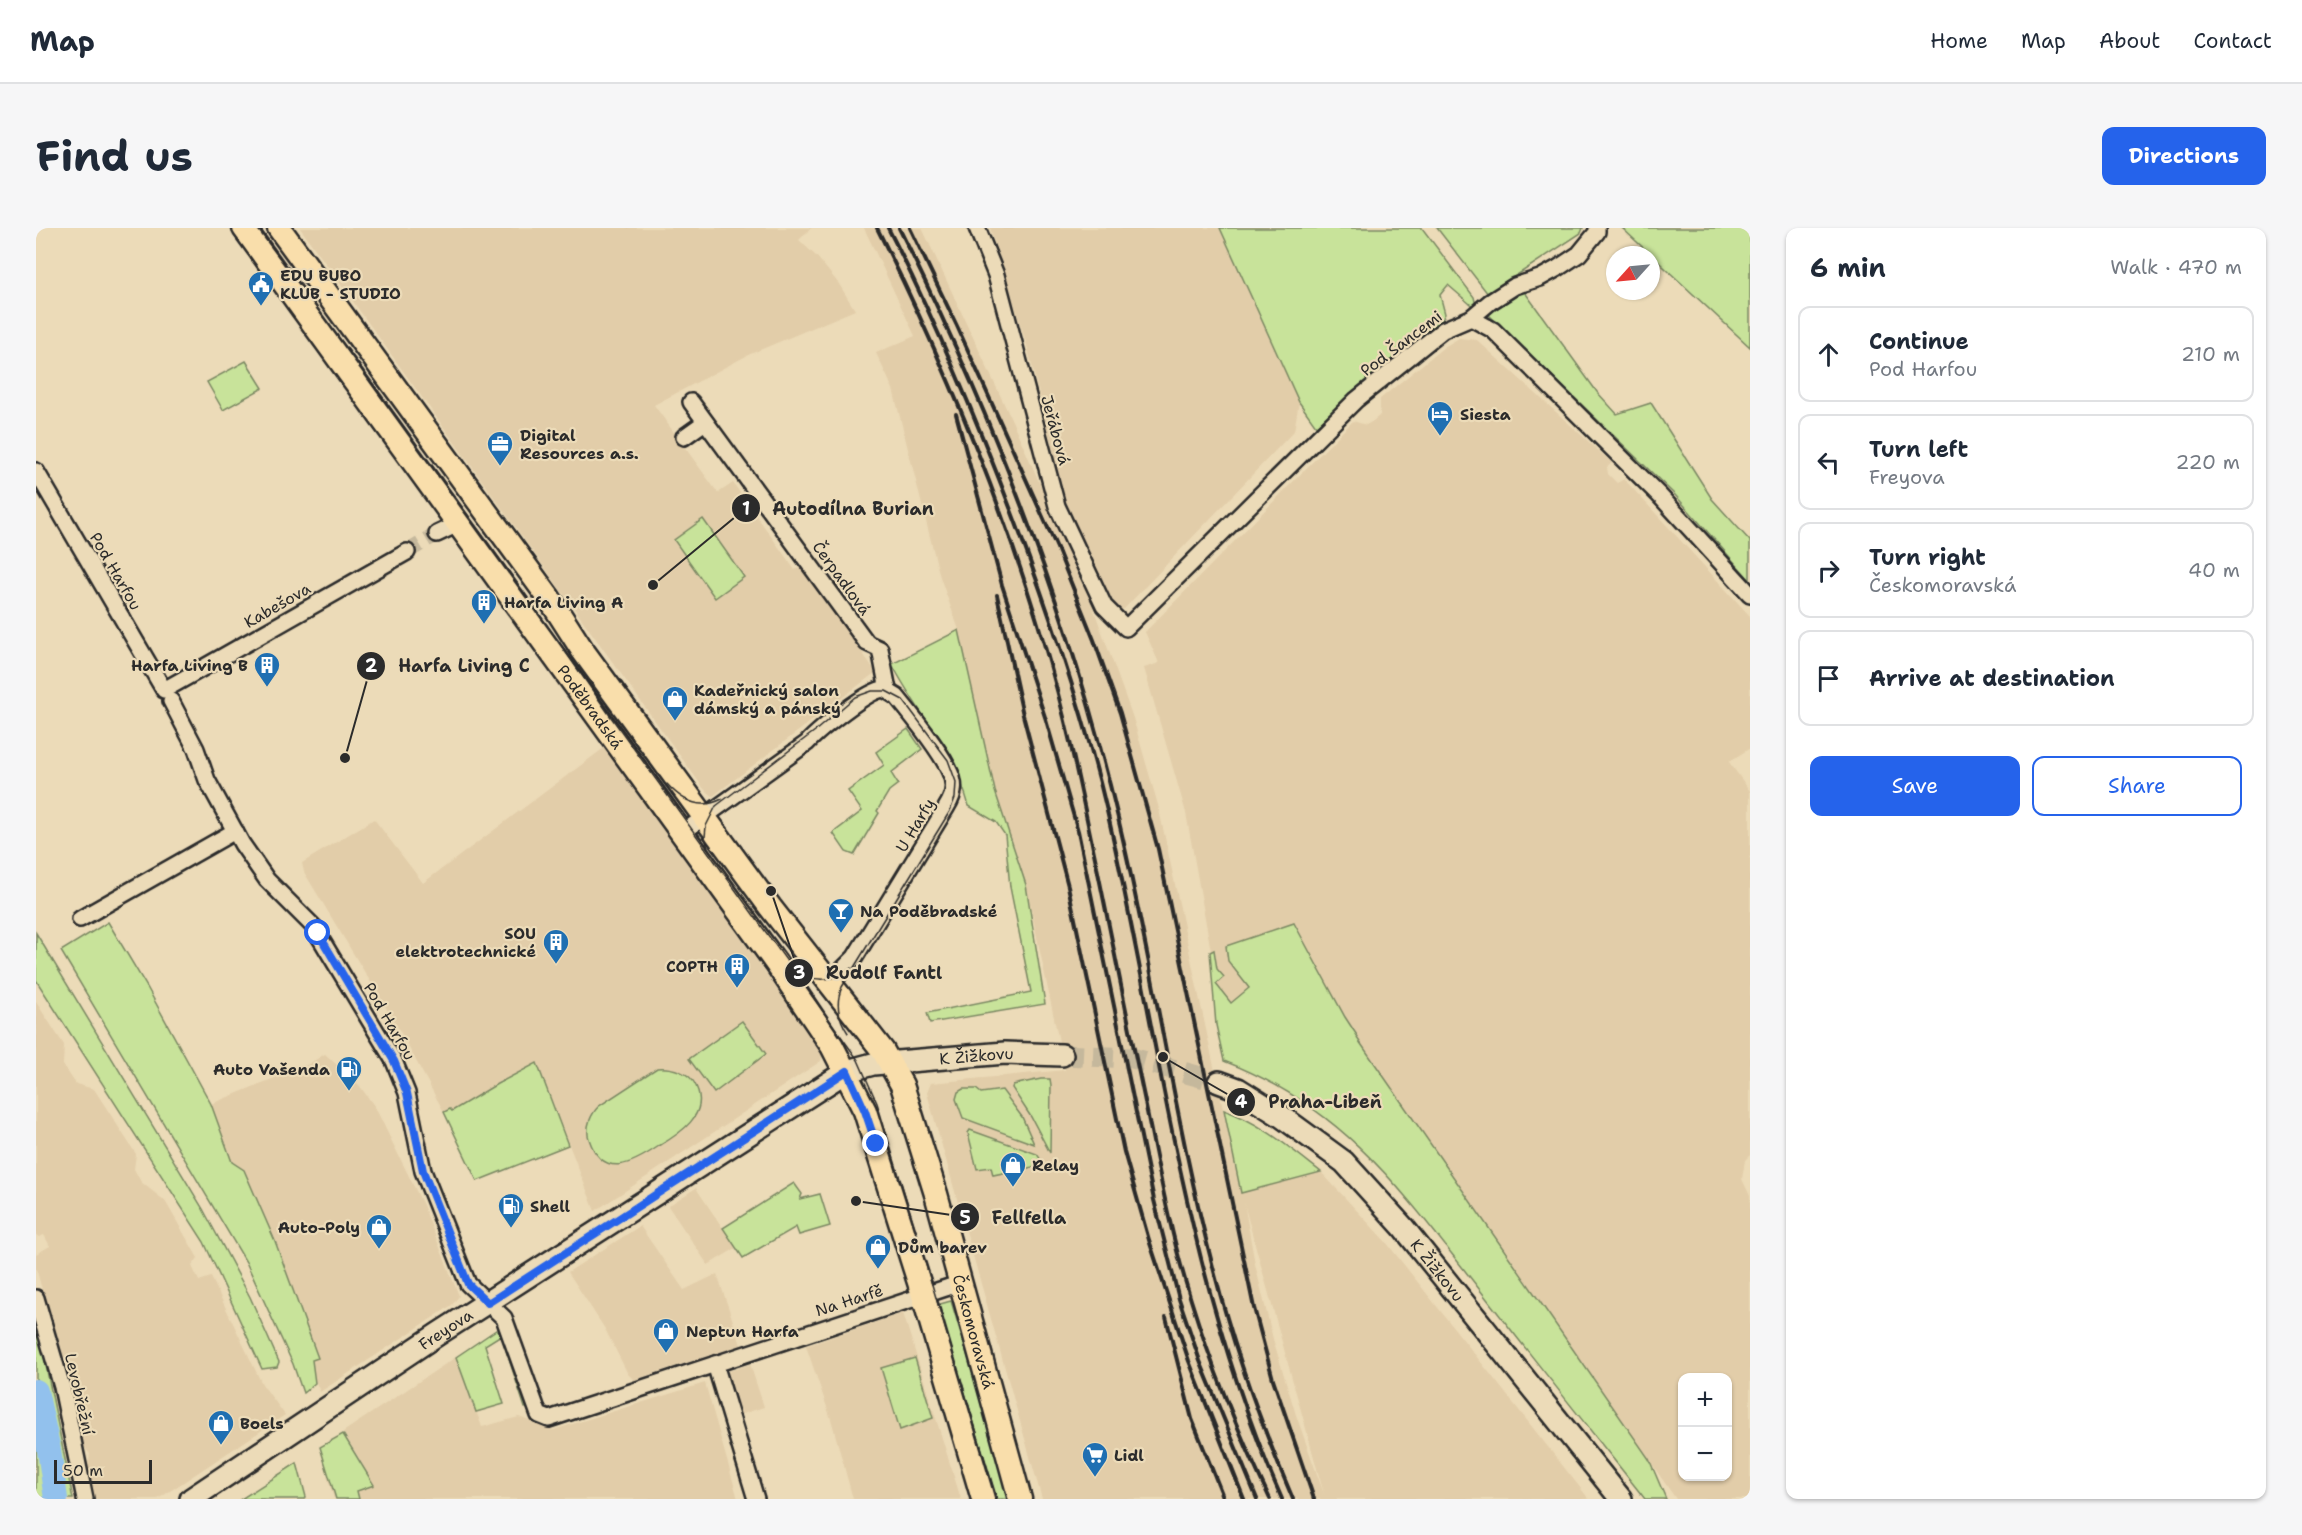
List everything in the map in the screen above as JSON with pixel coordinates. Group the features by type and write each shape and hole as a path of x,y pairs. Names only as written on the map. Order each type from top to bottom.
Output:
{"main road":[{"name":"Poděbradská","path":"244,228 776,963 828,1038 847,1071"},
{"name":"Poděbradská","path":"279,228 549,598 583,651 704,817 891,1063"},
{"name":"K Žižkovu","path":"891,1063 1005,1053 1062,1054"},
{"name":"Freyova","path":"190,1499 847,1071 864,1065 891,1063"},
{"name":"Českomoravská","path":"891,1063 902,1085 917,1131 1020,1499"},
{"path":"847,1071 865,1111 923,1295 983,1499"},
{"name":"K Žižkovu","path":"1219,1082 1238,1089 1281,1116 1344,1162 1403,1227 1621,1499"}],"street":[{"name":"Jeřábová","path":"977,228 996,275 1058,506 1104,606 1126,628"},
{"name":"Pod Šancemi","path":"1126,628 1356,400 1443,330 1471,318 1515,286 1540,278 1579,254 1597,232 1597,228"},
{"path":"1471,318 1493,330 1629,464 1750,594"},
{"name":"Čerpadlová","path":"691,402 867,643 880,649 883,690"},
{"path":"684,437 705,422"},
{"name":"Pod Harfou","path":"36,471 168,695 196,749 207,780 235,831 267,880 313,926 394,1061 407,1093 423,1171 468,1284 504,1318 539,1414"},
{"path":"437,534 458,524"},
{"name":"Kabešova","path":"168,695 407,552"},
{"path":"682,833 807,743 817,732 883,690"},
{"name":"U Harfy","path":"831,986 840,972 855,957 953,793 953,778 946,764 899,699 883,690"},
{"path":"80,919 235,831"},
{"name":"Na Harfě","path":"539,1414 549,1419 961,1283"},
{"name":"Levobřežní","path":"36,1298 62,1387 85,1499"},
{"path":"715,1364 756,1499"}],"shaded area":[{"path":"300,228 811,228 799,240 817,257 839,284 855,310 748,355 654,405 718,493 733,483 795,570 801,567 876,672 713,796 704,789"},
{"path":"864,228 922,228 1014,425 1086,588 1133,718 1158,805 1241,1193 1321,1172 1386,1242 1589,1499 1042,1499 927,1093 931,1083 1065,1070 1026,885 995,791 959,630 940,577 893,389 876,353 915,336","holes":["1245,1206 1324,1494 1296,1415 1273,1339 1255,1264"]},
{"path":"990,228 1220,228 1299,402 1294,431 1124,609 1119,609 1110,600 1066,503 1027,346"},
{"path":"1459,338 1477,340 1612,463 1607,467 1608,474 1617,483 1624,479 1750,616 1750,748 1729,762 1750,791 1750,1155 1745,1160 1742,1179 1750,1196 1750,1499 1676,1499 1357,1038 1345,1017 1228,960 1250,988 1231,1003 1215,983 1217,969 1214,951 1211,951 1186,813 1144,668 1159,663 1145,632 1353,421 1366,425 1380,415 1380,399 1444,347"},
{"path":"604,748 608,748 823,1053 821,1061 595,1211 537,1063 452,1111 450,1109 444,1112 396,1024 304,872 302,863 374,819 423,883"},
{"path":"36,1002 64,1045 63,1065 76,1084 94,1089 136,1154 134,1169 141,1182 165,1201 198,1258 192,1266 199,1281 211,1277 262,1384 285,1415 158,1499 91,1499 87,1472 90,1454 80,1442 73,1384 64,1368 36,1268 36,1254 50,1246 44,1235 39,1237 36,1235"},
{"path":"325,1054 359,1085 375,1107 423,1205 459,1296 452,1305 320,1392 312,1372 312,1360 318,1358 275,1241 242,1170 232,1162 211,1104 309,1064"},
{"path":"696,1188 736,1248 708,1265 668,1206"},
{"path":"640,1226 684,1290 717,1274 741,1345 634,1380 628,1374 605,1329 568,1272"},
{"path":"903,1313 961,1499 853,1499 831,1419 806,1346"},
{"path":"456,1357 482,1427 519,1417 553,1430 705,1383 738,1499 334,1499 327,1476 363,1465 343,1432"},
{"path":"750,1364 764,1407 723,1420 709,1378"}],"green space":[{"path":"1220,228 1422,228 1474,297 1477,310 1448,285 1440,295 1445,314 1439,325 1316,426 1299,402"},
{"path":"1437,228 1583,228 1581,233 1488,294"},
{"path":"1622,228 1750,228 1750,347 1660,263 1660,246 1641,246"},
{"path":"1524,291 1597,392 1617,414 1651,403 1712,499 1750,541 1750,580 1675,495 1488,314"},
{"path":"246,361 263,388 223,410 207,382"},
{"path":"703,519 744,577 715,598 674,540"},
{"path":"959,630 995,791 1026,885 1045,1004 930,1023 927,1013 1031,992 1010,887 1005,835 996,822 969,806 945,750 892,664"},
{"path":"908,729 922,749 891,773 898,784 889,791 854,855 846,852 833,833 862,811 848,791 884,765 876,752"},
{"path":"108,922 147,987 211,1104 232,1162 244,1170 275,1241 318,1358 312,1360 315,1383 303,1393 293,1364 246,1262 61,951"},
{"path":"1294,923 1357,1038 1649,1459 1666,1499 1645,1499 1430,1226 1373,1160 1307,1104 1268,1081 1224,1061 1216,1025 1210,952 1214,950 1217,969 1224,977 1216,984 1231,1003 1249,988 1228,961 1226,946"},
{"path":"36,933 203,1209 250,1297 279,1362 277,1367 262,1369 204,1242 36,980"},
{"path":"742,1021 766,1054 714,1093 689,1059"},
{"path":"537,1063 568,1145 477,1181 444,1112 450,1109 452,1111"},
{"path":"657,1068 680,1071 693,1081 699,1096 696,1115 675,1136 639,1158 620,1165 602,1160 595,1152 588,1134 588,1125 594,1113 599,1106"},
{"path":"1050,1079 1051,1085 1050,1153 1012,1088 1013,1085"},
{"path":"963,1089 976,1089 981,1093 1002,1090 1022,1117 1034,1144 963,1118 956,1099 958,1092"},
{"path":"1224,1110 1263,1129 1321,1172 1241,1193"},
{"path":"970,1130 1037,1154 1041,1160 1038,1166 993,1175 991,1167 977,1169 968,1133"},
{"path":"794,1183 802,1194 800,1199 820,1194 830,1226 799,1235 796,1227 743,1258 723,1228"},
{"path":"951,1301 1011,1499 992,1499 933,1306"},
{"path":"36,1329 41,1341 73,1499 36,1499"},
{"path":"496,1330 503,1330 530,1407 525,1408 501,1335 485,1345 504,1404 476,1412 456,1357"},
{"path":"915,1358 933,1418 900,1430 881,1368"},
{"path":"343,1434 374,1485 357,1491 359,1499 336,1499 320,1447"},
{"path":"297,1463 306,1497 304,1499 241,1499"}],"waterway":[{"path":"36,1391 49,1450 56,1499"}],"tunnel":[{"path":"407,552 437,534"},
{"path":"1062,1055 1132,1058 1219,1082"}],"tram line":[{"path":"257,228 526,595 858,1060 877,1103 997,1499"},
{"path":"708,848 705,837 706,826 716,806 815,731 855,697 872,691 886,691 903,700 948,760 956,782 955,798 950,811 842,987 839,1010 848,1033"},
{"path":"667,784 685,799 699,804 722,799"},
{"path":"796,970 810,977 824,979 838,976 851,968"}],"railway":[{"path":"877,228 936,352 963,416 1034,609 1080,786 1159,1173 1177,1250 1217,1376 1270,1499"},
{"path":"888,228 940,337 987,448 1066,665 1107,811 1178,1160 1198,1246 1221,1332 1249,1416 1282,1499"},
{"path":"899,228 966,371 997,444 1026,517 1077,666 1099,742 1131,874 1188,1158 1214,1271 1249,1386 1293,1499"},
{"path":"910,228 957,326 1057,548 1120,713 1158,849 1254,1308 1273,1379 1314,1499"},
{"path":"956,414 1002,585 1046,720 1078,831 1154,1200 1179,1299 1200,1361 1257,1499"},
{"path":"997,595 1023,715 1068,886 1124,1152 1149,1240 1189,1361 1244,1499"},
{"path":"1166,1317 1192,1419 1224,1499"}],"place":[{"name":"EDU BUBO KLUB - STUDIO","path":"261,307"},
{"name":"Siesta","path":"1440,437"},
{"name":"Digital Resources a.s.","path":"500,467"},
{"name":"Autodílna Burian","path":"653,585"},
{"name":"Harfa Living A","path":"484,625"},
{"name":"Harfa Living B","path":"267,688"},
{"name":"Kadeřnický salon dámský a pánský","path":"675,722"},
{"name":"Harfa Living C","path":"345,758"},
{"name":"Rudolf Fantl","path":"771,891"},
{"name":"Na Poděbradské","path":"841,934"},
{"name":"SOU elektrotechnické","path":"556,965"},
{"name":"COPTH","path":"737,989"},
{"name":"Praha-Libeň","path":"1163,1057"},
{"name":"Auto Vašenda","path":"349,1092"},
{"name":"Relay","path":"1013,1188"},
{"name":"Fellfella","path":"856,1201"},
{"name":"Shell","path":"511,1229"},
{"name":"Auto-Poly","path":"379,1250"},
{"name":"Dům barev","path":"878,1270"},
{"name":"Neptun Harfa","path":"666,1354"},
{"name":"Boels","path":"221,1446"},
{"name":"Lidl","path":"1095,1478"}],"route":[{"path":"318,933 394,1061 407,1093 423,1171 468,1284 488,1303 814,1090 847,1071 865,1111 876,1144"}]}
